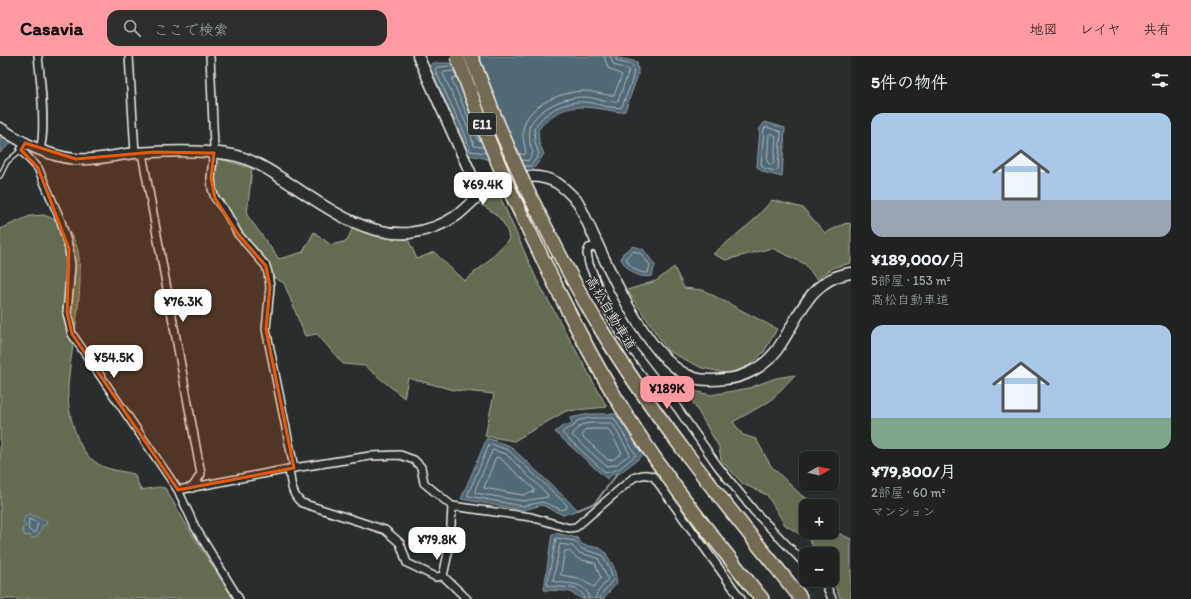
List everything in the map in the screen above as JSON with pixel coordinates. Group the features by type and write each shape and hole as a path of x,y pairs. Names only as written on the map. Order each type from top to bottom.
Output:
{"highway":[{"name":"E11","path":"457,56 483,127 510,191 568,313 613,393 691,510 762,599"},
{"name":"高松自動車道","path":"471,56 494,115 524,184 564,265 602,331 638,386 737,519 800,596"}],"street":[{"path":"38,56 42,130 42,146 39,150"},
{"path":"129,56 138,153 200,474 192,488"},
{"path":"210,56 214,153 211,178 215,198 226,212 238,234 266,266 268,273 270,287 266,328 292,468 292,487 296,499 302,503 385,530 400,543 407,563 436,578 443,576"},
{"path":"418,56 480,194"},
{"path":"0,128 23,146 38,168 60,221 69,249 71,266 67,313 72,334 178,490 195,527 239,599"},
{"path":"23,146 76,159 138,153 226,154 252,161 348,219 362,226 383,232 410,232 431,228 456,216 491,186 509,180 540,177 556,182 569,192 578,202 635,320 649,340 664,358 683,372 695,378 731,379 745,375 759,367 776,352 803,306 817,287 830,280 851,273"},
{"path":"598,246 589,248 587,253 589,264 611,317 624,340 678,409 716,465 754,511 799,558"},
{"path":"178,490 292,468 370,456 400,455 414,460 421,467 424,483 452,506 531,517 569,528 576,527 633,478 642,474 649,475 654,477 742,599"},
{"path":"443,576 450,544 452,506"},
{"path":"443,576 467,599"},
{"path":"827,587 832,599"}],"lane":[{"path":"0,176 7,162 23,146"}],"highlighted area":[{"path":"25,143 76,159 154,152 214,153 211,178 215,198 238,234 266,266 270,287 266,329 294,468 178,490 72,334 67,313 69,249 38,168 21,150"}],"green space":[{"path":"220,159 252,168 247,215 279,259 303,252 314,232 331,245 347,241 353,227 387,238 408,239 417,259 434,252 464,281 485,264 509,239 506,228 500,219 481,205 499,194 536,278 607,407 566,411 514,441 485,436 494,394 454,390 408,378 404,398 365,366 343,364 317,334 305,336 284,283 273,277 267,263 241,233 216,196 214,174"},
{"path":"772,200 803,208 825,233 846,223 851,224 851,263 835,267 816,279 805,264 772,248 726,260 713,254 753,221"},
{"path":"44,215 54,219 70,233 73,237 79,255 80,272 78,312 69,371 68,392 71,418 80,444 91,459 103,467 134,474 141,490 159,487 165,488 195,539 234,599 0,599 0,229 30,216"},
{"path":"674,267 684,288 703,290 777,329 764,352 750,365 730,374 702,368 668,351 627,290 656,281"},
{"path":"795,375 770,401 733,422 743,435 756,439 771,466 802,496 808,499 799,499 799,534 785,525 767,495 743,484 721,460 719,447 685,389 711,395 749,388 776,378"},
{"path":"839,533 851,539 851,599 840,598 835,587 839,587 839,547 814,547 807,539 839,539"}],"water":[{"path":"466,56 609,56 637,63 638,75 625,111 619,112 585,107 575,108 565,110 547,120 538,130 539,143 544,154 532,171 467,155 462,136 429,67 432,63 452,63"},
{"path":"765,122 785,128 782,177 763,172 757,167 760,128"},
{"path":"0,134 13,141 0,153"},
{"path":"633,246 643,249 655,265 652,276 647,277 638,275 623,263 621,259 623,253"},
{"path":"590,414 616,414 643,455 620,473 613,474 607,479 555,432 563,426 572,423 570,418"},
{"path":"487,438 510,446 578,510 563,515 542,505 523,510 461,499"},
{"path":"29,514 46,521 47,524 42,526 38,534 33,538 31,538 30,535 25,536 22,529 26,526 23,522 25,517"},
{"path":"555,533 577,538 583,545 600,548 605,552 614,567 617,583 603,599 582,599 568,591 544,590 552,534"}],"waterway":[{"path":"578,510 595,503 617,474"}]}
